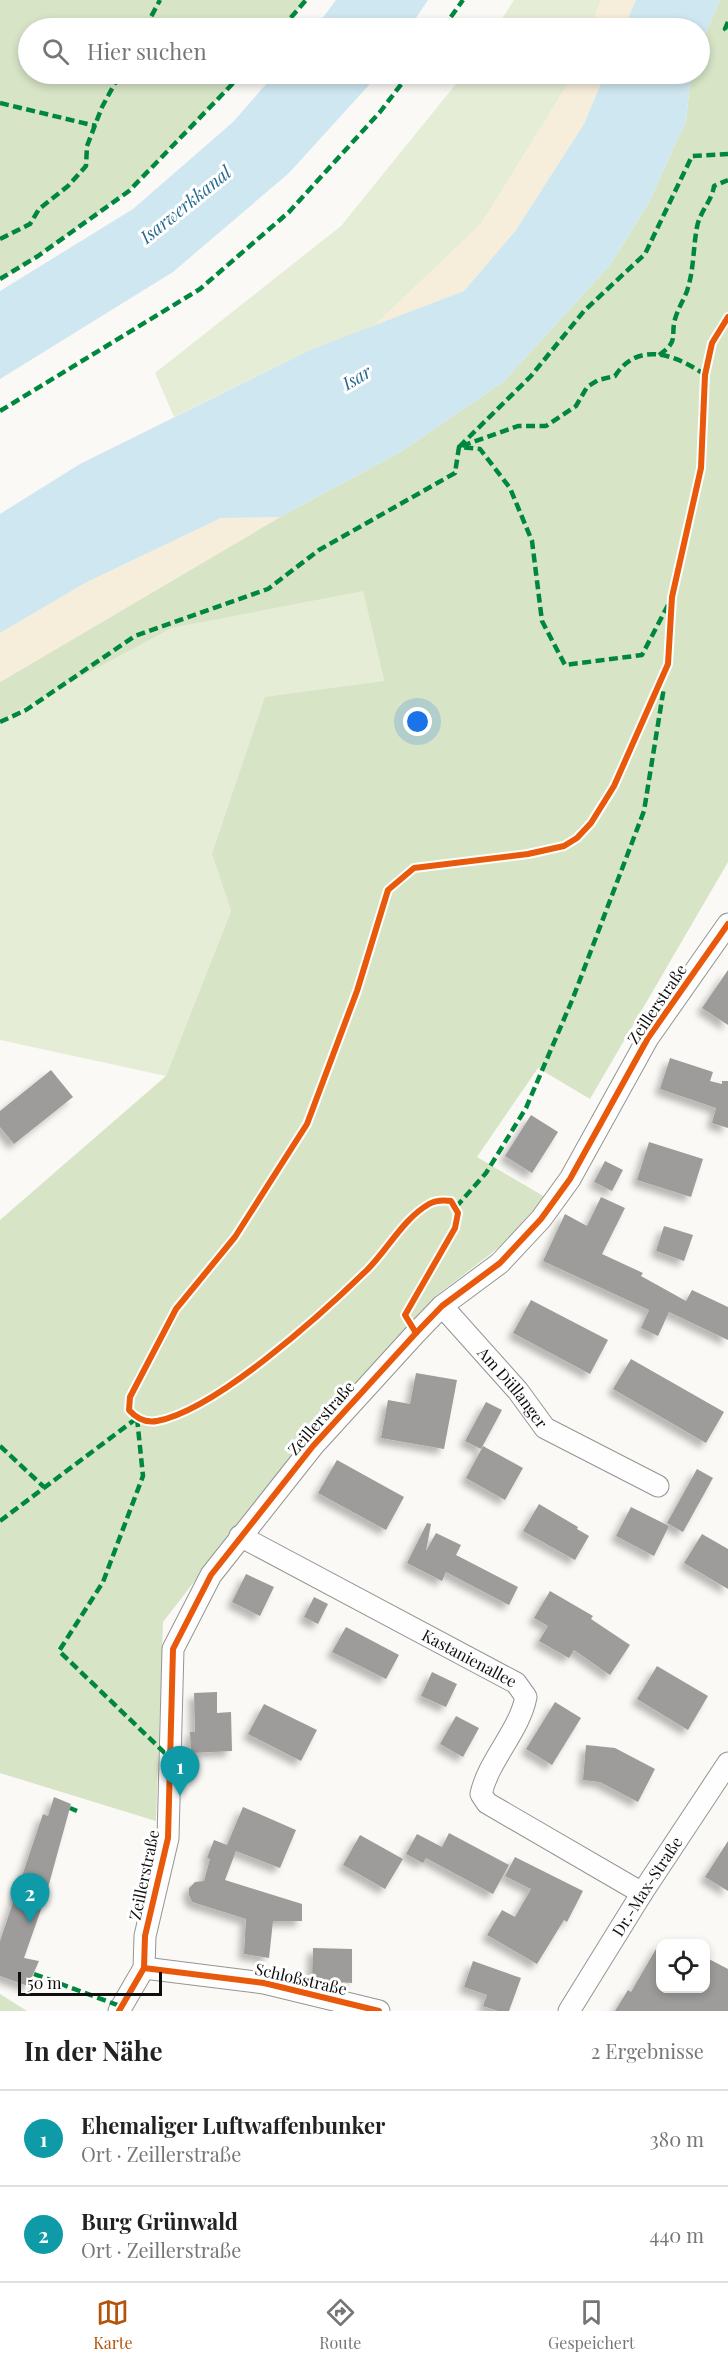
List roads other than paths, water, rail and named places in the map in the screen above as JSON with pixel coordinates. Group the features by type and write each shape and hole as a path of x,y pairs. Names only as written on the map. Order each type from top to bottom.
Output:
{"street":[{"name":"Zeillerstraße","path":"119,2011 144,1968 145,1936 168,1838 173,1649 211,1575 313,1446 442,1306 500,1263 542,1219 570,1179 648,1038 728,924"},
{"name":"Am Düllanger","path":"442,1306 518,1391 545,1428 658,1486"},
{"name":"Kastanienallee","path":"240,1536 516,1683 526,1697 523,1712 485,1780 481,1794 487,1803 642,1893"},
{"name":"Dr.-Max-Straße","path":"569,2011 642,1893 728,1763"},
{"name":"Schloßstraße","path":"144,1968 264,1983 379,2011"}],"water":[{"path":"336,0 428,0 416,18 322,18"},
{"path":"636,0 720,0 710,23 710,18 628,18"},
{"name":"Isarwerkkanal","path":"266,84 370,84 289,173 173,272 0,379 0,291 133,209 233,122"},
{"name":"Isar","path":"601,84 690,84 686,121 648,204 610,265 503,382 402,451 280,517 221,518 85,583 0,633 0,514 80,464 310,350 464,291 516,230 584,124"}],"place":[{"name":"Ehemaliger Luftwaffenbunker","path":"180,1796"},
{"name":"Burg Grünwald","path":"30,1923"}]}
